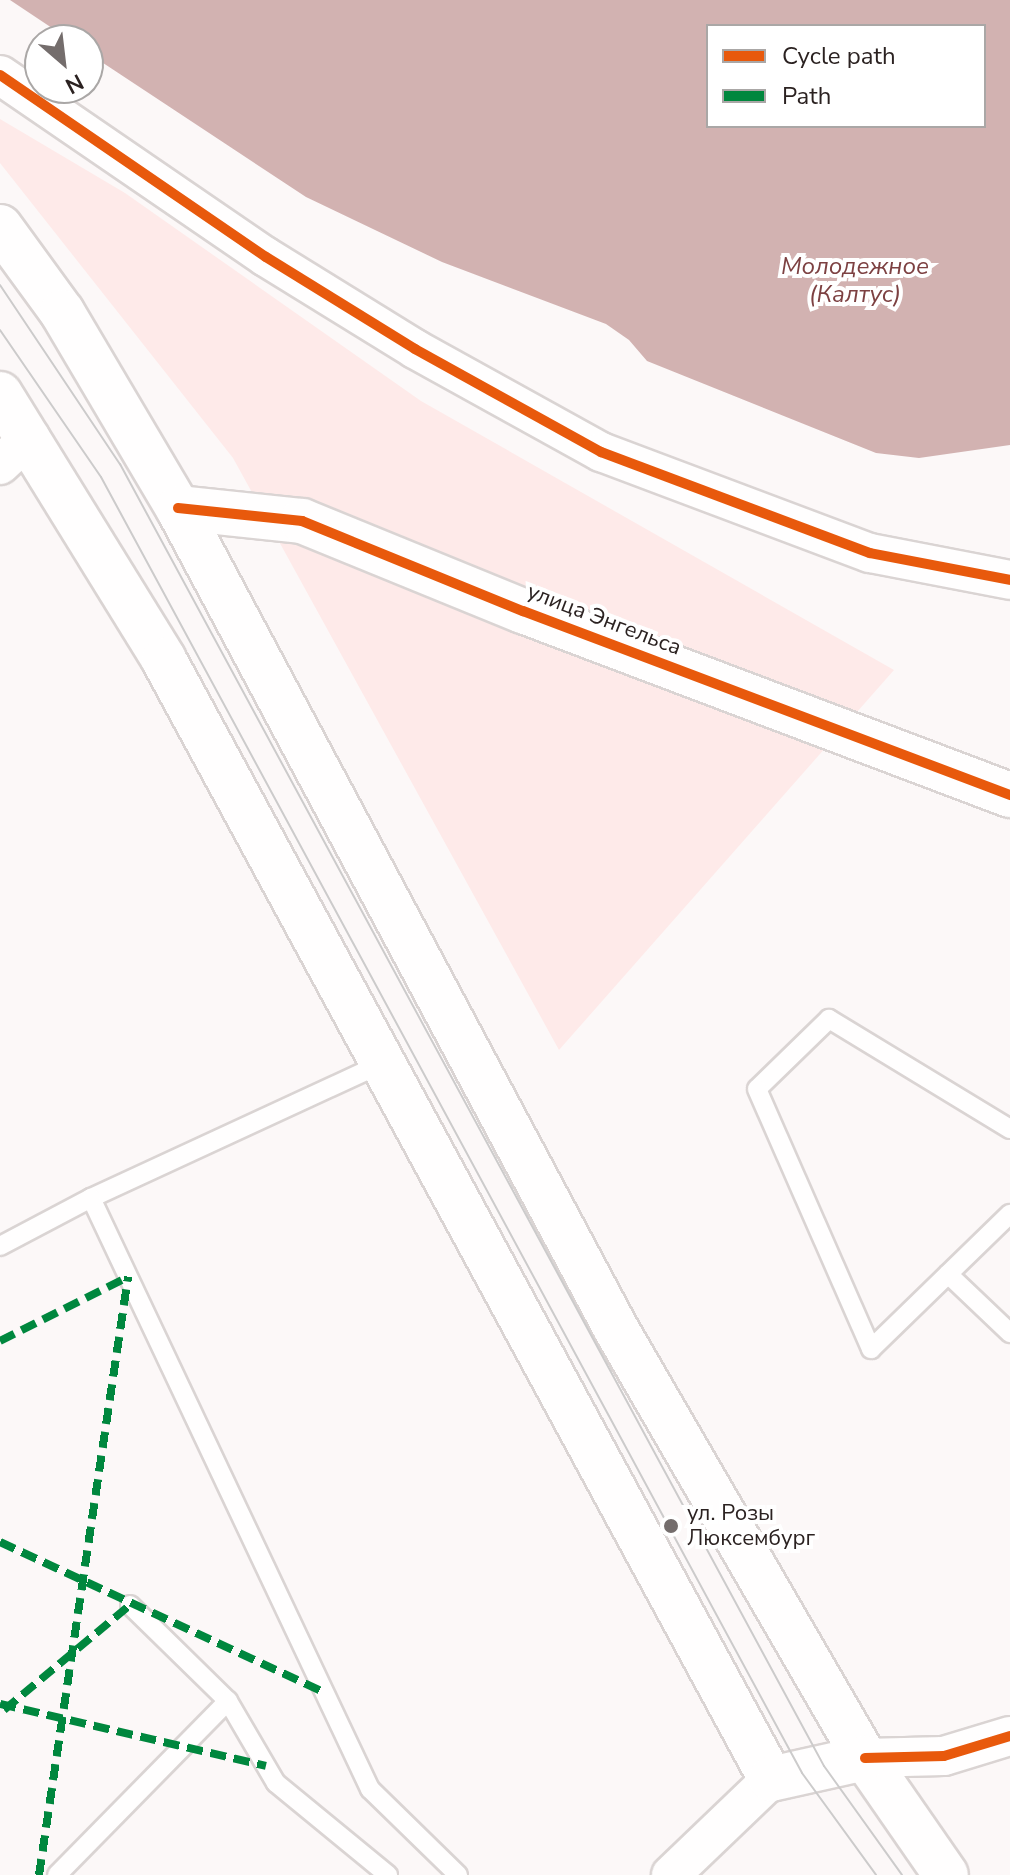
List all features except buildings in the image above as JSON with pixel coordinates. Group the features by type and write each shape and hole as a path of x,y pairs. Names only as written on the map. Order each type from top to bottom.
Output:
{"main road":[{"path":"0,227 62,312 178,508 616,1329 865,1758 946,1875"},
{"path":"0,394 15,451 164,660 771,1779 865,1758"},
{"name":"улица Энгельса","path":"178,508 302,521 523,611 1010,795"}],"street":[{"path":"0,75 266,257 415,349 601,452 870,553 1010,580"},
{"path":"865,1758 944,1756 1010,1736"},
{"path":"671,1875 771,1779"}],"lane":[{"path":"1010,1129 829,1019 757,1089 871,1349 1010,1214"},
{"path":"0,1246 91,1198 383,1063"},
{"path":"91,1198 370,1789 458,1875"},
{"path":"948,1274 1010,1333"},
{"path":"130,1605 228,1701 276,1783 388,1875"},
{"path":"57,1875 228,1701"}],"shaded area":[{"path":"0,119 125,193 421,401 894,670 559,1050 233,458 0,163"}],"water":[{"name":"Молодежное (Калтус)","path":"10,0 1010,0 1010,445 919,458 876,453 647,361 629,340 606,324 442,262 306,197 104,64 104,24 46,24"}],"tram line":[{"path":"0,285 120,464 824,1766 902,1875"},
{"path":"0,330 101,477 802,1773 876,1875"}],"marked path":[{"path":"0,1341 128,1277"},
{"path":"39,1875 128,1277"},
{"path":"0,1542 325,1693"},
{"path":"4,1710 130,1605"},
{"path":"0,1704 266,1766"}],"cycle path":[{"path":"0,75 266,257 415,349 601,452 870,553 1010,580"},
{"path":"178,508 302,521 523,611 1010,795"},
{"path":"865,1758 944,1756 1010,1736"}],"place":[{"name":"ул. Розы Люксембург","path":"671,1526"}]}
